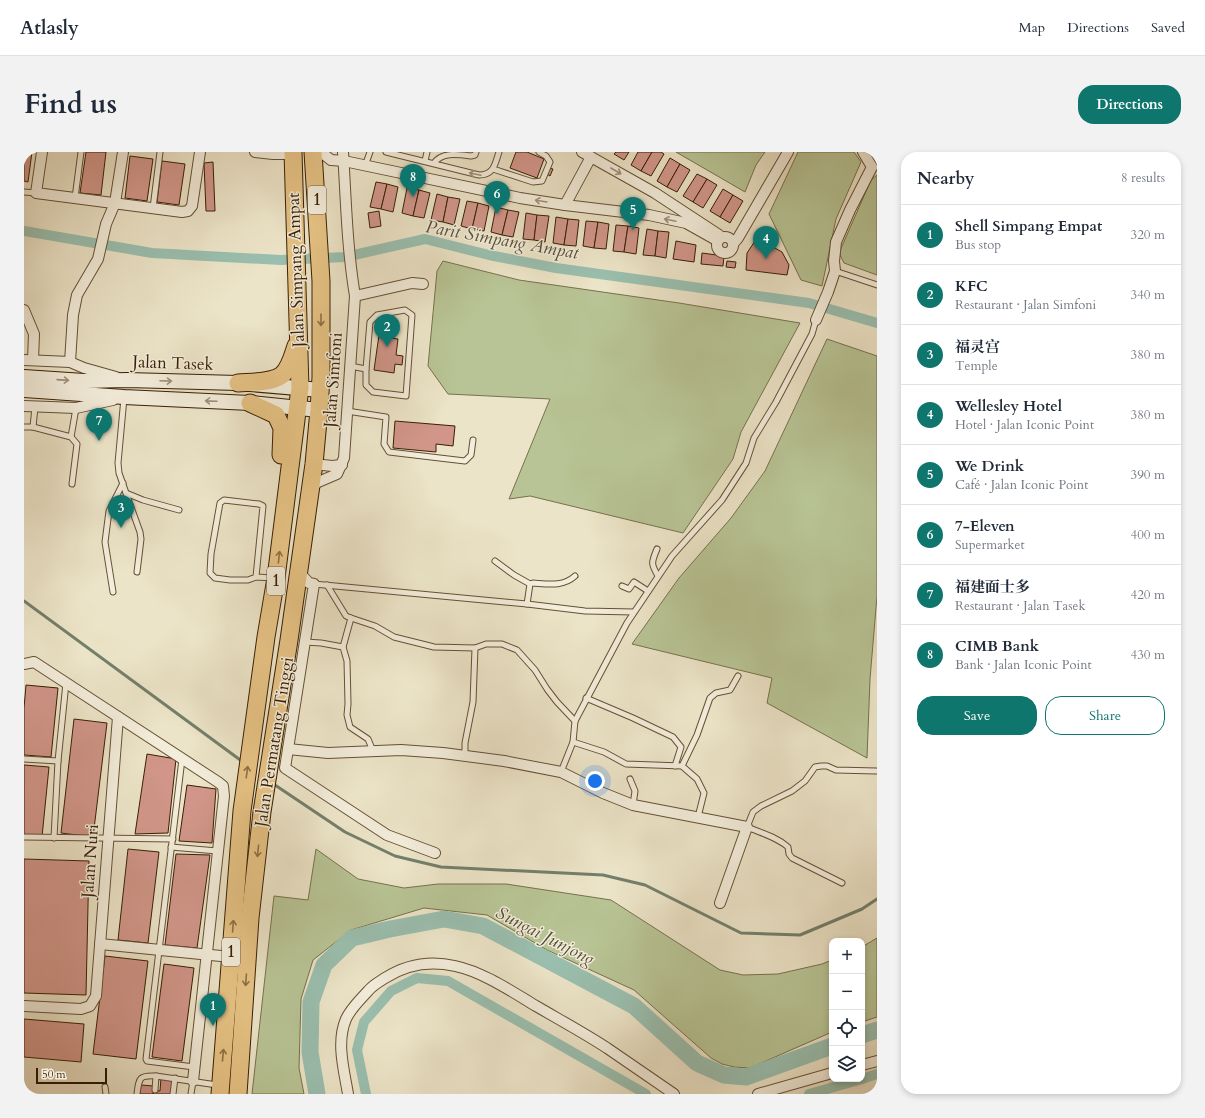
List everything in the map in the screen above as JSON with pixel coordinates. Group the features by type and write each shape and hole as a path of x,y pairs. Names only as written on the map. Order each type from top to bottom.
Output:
{"highway":[{"name":"Jalan Simpang Ampat","path":"313,152 320,247 320,390"},
{"name":"Jalan Simpang Ampat","path":"293,153 300,388"},
{"path":"238,383 274,380 283,374 298,341"},
{"name":"Jalan Permatang Tinggi","path":"220,1090 242,811 266,637 276,578 300,388"},
{"name":"Jalan Permatang Tinggi","path":"238,1094 250,918 262,812 297,641 294,608 307,579 309,496 314,464 320,390"},
{"path":"250,403 276,415 282,428 280,492 282,525"},
{"path":"291,460 314,464"}],"main road":[{"name":"Jalan Tasek","path":"24,377 84,381 127,380 238,383 320,390"},
{"path":"24,390 124,397 250,403 319,410"}],"street":[{"path":"42,152 36,193 182,212 188,210 192,206 200,152"},
{"path":"70,362 73,315 77,295 98,259 106,224 115,203 123,152"},
{"path":"255,152 273,154 293,153"},
{"path":"321,152 331,160 343,157 365,166 520,198 649,215 686,223 720,239"},
{"path":"582,152 655,194 720,239"},
{"path":"732,244 730,239 725,237 720,239 717,244 718,249 725,252 730,251 732,244 738,238 788,152"},
{"path":"817,318 835,271 834,261 836,242 853,204 874,166 863,152"},
{"name":"Jalan Simfoni","path":"342,465 344,458 355,296 350,270 343,157"},
{"path":"565,205 591,157"},
{"path":"355,296 412,283 423,284"},
{"path":"24,310 34,334 29,360 70,362 94,371 127,380"},
{"path":"24,406 76,408 124,397"},
{"path":"314,464 332,466 342,465"},
{"path":"309,496 316,483 337,474 342,465"},
{"path":"307,579 297,641 285,768 387,836 435,853"},
{"path":"24,664 34,662 223,786 224,796 192,1081"},
{"name":"Jalan Nuri","path":"24,1006 82,1009 90,1006 96,996 118,716"},
{"path":"288,749 328,753 401,750 443,753 504,761 561,772 633,806 747,827 720,903"},
{"path":"100,944 231,956"},
{"path":"348,1094 341,1043 342,1030 346,1018 353,1007 372,987 396,971 417,964 436,963 455,966 476,973 514,993 606,1047 674,1094"},
{"path":"865,1064 877,1061"},
{"path":"758,1094 829,1074"}],"lane":[{"path":"75,198 81,152"},
{"path":"153,208 160,152"},
{"path":"365,166 370,152"},
{"path":"386,152 479,175 490,173 499,152"},
{"path":"425,161 427,152"},
{"path":"434,163 440,155 445,152 471,156 475,155 476,152"},
{"path":"493,169 533,182 542,181 550,162 546,156 539,152"},
{"path":"24,192 36,193"},
{"path":"835,271 877,284"},
{"path":"406,310 412,315 406,396 373,392 366,385 366,369 370,322 377,315 406,310"},
{"path":"561,772 573,742 575,721 586,698 634,612 672,556 722,500 746,463 754,438 776,402 812,334 817,318"},
{"path":"350,366 366,369"},
{"path":"124,397 118,463 119,473 140,532 141,539 137,572"},
{"path":"33,427 35,407"},
{"path":"71,437 76,408"},
{"path":"347,412 386,417 384,444 389,452 465,461 471,455 473,440"},
{"path":"24,427 33,427 71,437 77,444 72,484"},
{"path":"113,592 105,542 110,511 123,483"},
{"path":"126,493 143,500 179,510"},
{"path":"256,577 263,506 259,504 224,500 220,503 210,554 210,573 215,578 230,580 248,580 256,577 276,578"},
{"path":"657,549 652,566 658,576"},
{"path":"495,561 514,576 530,584 555,585 569,582 575,576"},
{"path":"307,579 327,585 585,611 634,612"},
{"path":"622,586 629,588 634,582 648,590"},
{"path":"527,604 530,584"},
{"path":"327,585 346,616 374,626 394,637 434,647 475,648 486,644 502,644 517,650 536,670 547,689 575,721"},
{"path":"351,618 343,647 347,661 347,715 350,727 368,739 373,751"},
{"path":"297,641 343,647"},
{"path":"465,756 465,743 473,702 475,648"},
{"path":"682,766 697,735 710,698 716,693 730,690 738,676"},
{"path":"54,838 58,761 66,683"},
{"path":"586,698 673,737 681,747 675,766"},
{"path":"573,742 604,752 626,764 682,766 697,779 704,793 698,817"},
{"path":"24,759 58,761"},
{"path":"182,759 146,1059 148,1061 194,1067"},
{"path":"842,883 792,858 789,854 788,847 784,843 747,827 753,812 761,806 792,791 805,781 815,767 827,766 836,770 876,771"},
{"path":"630,779 635,791 633,806"},
{"path":"24,837 173,838"},
{"path":"172,847 217,851"},
{"path":"137,1094 138,1081 141,1078 148,1076 192,1081 220,1090"},
{"path":"155,1090 156,1076"},
{"path":"173,1094 175,1078"},
{"path":"191,1094 192,1081"},
{"path":"105,1088 106,1094"}],"green space":[{"path":"676,152 765,152 756,165 745,192"},
{"path":"798,152 854,152 861,162 836,219 822,286 801,280 769,214"},
{"path":"877,175 877,275 844,263 839,253 871,180"},
{"path":"443,261 519,280 679,303 800,323 741,432 733,459 683,533 530,496 509,499 550,399 448,394 428,366 437,271"},
{"path":"827,339 877,356 877,596 870,679 867,758 767,703 772,678 632,644 679,578 731,518 765,471"},
{"path":"316,849 358,879 404,888 438,884 506,884 611,900 720,970 743,975 778,974 829,961 829,1033 750,1068 734,1067 722,1064 711,1058 634,990 547,950 487,915 424,908 351,930 313,960 301,999 299,1068 304,1094 252,1094 274,896 308,900"},
{"path":"877,938 877,1017 865,1021 865,974 865,945"}],"building":[{"path":"24,152 32,152 28,182 24,181"},
{"path":"86,152 106,152 101,195 80,193"},
{"path":"516,152 527,152 544,159 537,178 510,168"},
{"path":"616,152 629,152 624,160 614,154"},
{"path":"638,152 652,152 641,171 631,165"},
{"path":"652,152 661,152 664,154 651,176 641,171"},
{"path":"130,156 153,159 147,201 125,198"},
{"path":"670,158 680,164 667,187 657,181"},
{"path":"162,161 185,164 179,205 157,202"},
{"path":"213,162 215,211 206,211 204,163"},
{"path":"680,164 690,170 677,192 667,187"},
{"path":"549,168 553,169 550,176 547,174"},
{"path":"697,174 707,179 693,202 683,196"},
{"path":"707,179 717,185 703,208 693,202"},
{"path":"376,182 387,184 381,209 370,207"},
{"path":"387,184 398,187 393,212 381,209"},
{"path":"407,188 419,190 413,216 402,213"},
{"path":"723,189 733,195 720,217 710,211"},
{"path":"419,190 430,193 424,218 413,216"},
{"path":"437,194 448,197 443,222 431,220"},
{"path":"733,195 743,201 730,223 720,217"},
{"path":"448,197 460,199 454,225 443,222"},
{"path":"467,201 478,203 472,229 461,226"},
{"path":"478,203 489,206 484,231 472,229"},
{"path":"496,207 508,210 502,235 491,232"},
{"path":"508,210 519,212 513,237 502,235"},
{"path":"379,211 381,226 370,228 368,213"},
{"path":"526,213 537,215 534,240 523,239"},
{"path":"537,215 549,216 545,242 534,240"},
{"path":"556,217 568,219 564,245 553,243"},
{"path":"568,219 579,220 576,246 564,245"},
{"path":"586,221 598,222 594,248 583,246"},
{"path":"598,222 609,224 606,249 594,248"},
{"path":"616,225 628,226 624,252 613,251"},
{"path":"628,226 639,228 636,254 624,252"},
{"path":"647,229 658,231 655,256 643,255"},
{"path":"658,231 669,232 666,258 655,256"},
{"path":"757,238 782,252 789,265 787,275 746,270 747,253"},
{"path":"676,241 696,245 694,262 673,259"},
{"path":"702,253 724,256 723,266 701,264"},
{"path":"727,261 736,262 735,268 726,267"},
{"path":"380,328 392,330 391,338 398,339 396,355 403,356 402,365 395,364 394,373 374,370"},
{"path":"395,421 455,426 453,446 436,444 436,452 393,448"},
{"path":"26,685 58,688 51,757 24,755 24,708"},
{"path":"74,719 107,723 93,837 61,833"},
{"path":"147,754 176,759 168,833 135,834"},
{"path":"24,765 49,767 42,837 24,835"},
{"path":"187,785 216,789 212,843 179,841"},
{"path":"128,849 159,852 148,943 118,940"},
{"path":"176,854 210,855 197,948 165,945"},
{"path":"24,859 89,861 86,995 24,993"},
{"path":"105,956 148,961 136,1059 93,1054"},
{"path":"164,964 194,968 182,1061 152,1057"},
{"path":"24,1019 84,1024 81,1062 24,1057"},
{"path":"161,1078 173,1079 172,1094 153,1094 153,1090 160,1091"},
{"path":"141,1085 153,1086 153,1094 140,1094"}],"waterway":[{"name":"Parit Simpang Ampat","path":"24,231 152,253 281,260 345,257 425,239 489,255 556,268 809,303 877,323"},
{"path":"24,601 243,762"},
{"path":"272,783 345,832 395,856 441,867 603,875 645,885 741,933 800,935 862,909 877,899"},
{"name":"Sungai Junjong","path":"317,1094 310,1052 311,1002 324,965 352,938 444,919 483,926 634,1006 697,1063 724,1075 746,1077 829,1047"},
{"path":"366,1094 357,1050 364,1022 391,991 417,978 448,981 646,1094"},
{"name":"Sungai Junjong","path":"865,1034 877,1030"},
{"path":"865,1078 877,1074"},
{"path":"809,1094 851,1082"}],"place":[{"name":"CIMB Bank","path":"413,197"},
{"name":"7-Eleven","path":"497,214"},
{"name":"We Drink","path":"633,230"},
{"name":"Wellesley Hotel","path":"766,259"},
{"name":"KFC","path":"387,347"},
{"name":"福建面士多","path":"99,441"},
{"name":"福灵宫","path":"121,528"},
{"name":"Shell Simpang Empat","path":"213,1026"}]}
